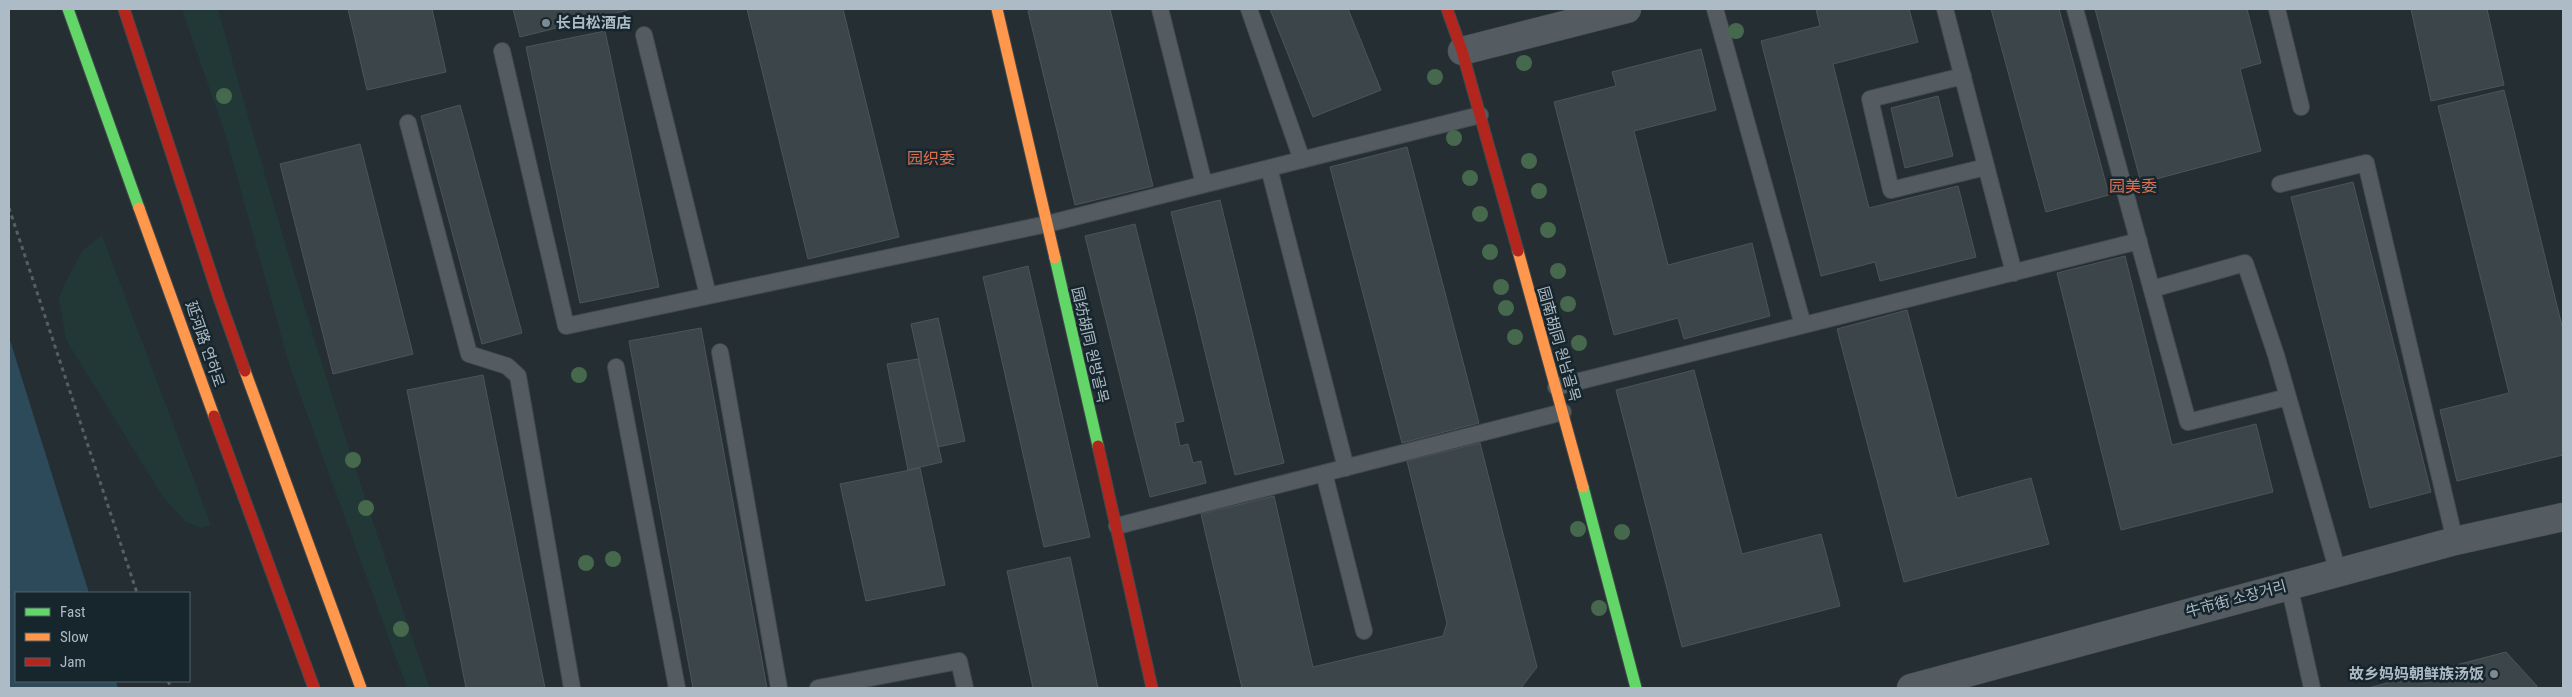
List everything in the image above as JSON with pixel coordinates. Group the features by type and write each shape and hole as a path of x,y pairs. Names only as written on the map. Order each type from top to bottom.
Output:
{"main road":[{"name":"延河路 연하로","path":"68,9 248,512 314,688"},
{"name":"延河路 연하로","path":"124,9 219,298 361,688"},
{"name":"园纺胡同 원방골목","path":"997,9 1117,526 1152,688"},
{"name":"园南胡同 원남골목","path":"1447,9 1462,51 1563,412 1636,688"}],"street":[{"path":"1462,51 1615,10"},
{"name":"牛市街 소장거리","path":"1911,688 2455,541 2563,517"}],"lane":[{"path":"1160,9 1204,184"},
{"path":"1250,9 1302,160"},
{"path":"1715,9 1803,325"},
{"path":"1945,9 2014,273"},
{"path":"2075,9 2188,422 2288,397"},
{"path":"2276,9 2301,107"},
{"path":"644,35 708,296"},
{"path":"502,50 566,326 1047,224 1480,115"},
{"path":"1963,76 1870,99 1891,190 1986,166"},
{"path":"408,123 469,354 507,366 518,376 572,688"},
{"path":"2280,184 2366,163 2455,541"},
{"path":"1269,168 1346,468"},
{"path":"1556,387 2139,242"},
{"path":"2152,289 2244,263 2288,397 2338,572"},
{"path":"720,352 779,688"},
{"path":"616,367 677,688"},
{"path":"1117,526 1563,412"},
{"path":"1324,473 1364,631"},
{"path":"2289,585 2312,688"},
{"path":"818,688 870,683 959,661 965,688"}],"path":[{"path":"9,208 137,592"}],"green space":[{"path":"182,9 218,9 318,351 372,520 430,688 407,688 289,364 226,137"},
{"path":"102,235 211,525 201,528 186,522 163,497 66,340 59,298 83,250"}],"water":[{"path":"9,337 89,592 15,592 15,682 116,682 118,688 9,688"}],"building":[{"path":"348,9 432,9 446,72 367,90"},
{"name":"长白松酒店","path":"513,9 632,9 520,37"},
{"path":"747,9 843,9 899,237 808,259"},
{"path":"1037,9 1110,9 1153,186 1075,205 1028,11"},
{"path":"1270,9 1348,9 1381,90 1313,117"},
{"path":"1816,9 1909,9 1918,42 1833,64 1869,208 1958,186 1976,257 1880,281 1875,262 1821,276 1761,41 1820,26"},
{"path":"1991,9 2059,9 2109,195 2046,212"},
{"path":"2095,9 2247,9 2261,63 2240,69 2261,151 2141,183"},
{"path":"2411,9 2487,9 2504,85 2431,101"},
{"path":"605,31 659,287 580,303 526,47"},
{"path":"1701,49 1716,110 1634,131 1668,265 1752,243 1770,316 1684,339 1678,318 1614,335 1554,102 1616,86 1612,72"},
{"path":"2504,90 2563,330 2563,455 2457,481 2440,410 2509,393 2438,106"},
{"path":"1938,96 1953,156 1905,168 1891,108"},
{"path":"460,105 522,333 482,344 421,116"},
{"path":"360,144 413,354 333,374 280,164"},
{"path":"1407,147 1479,423 1402,443 1330,167"},
{"path":"2353,182 2431,492 2370,508 2291,197"},
{"path":"1220,200 1284,463 1235,475 1171,212"},
{"path":"1135,224 1184,421 1175,423 1180,446 1188,444 1193,463 1201,461 1206,483 1150,497 1085,236"},
{"path":"2125,256 2172,445 2256,424 2273,492 2121,530 2057,273"},
{"path":"1028,266 1090,537 1044,547 983,277"},
{"path":"1907,310 1957,498 2031,478 2049,544 1904,582 1837,329"},
{"path":"938,318 965,441 938,447 911,324"},
{"path":"701,328 767,688 693,688 629,341"},
{"path":"918,359 942,462 908,470 887,364"},
{"path":"1694,370 1742,554 1821,534 1840,606 1682,647 1616,390"},
{"path":"483,375 545,688 466,688 407,390"},
{"path":"1480,443 1537,667 1521,688 1242,688 1201,514 1274,496 1313,667 1443,636 1447,623 1407,461"},
{"path":"920,468 945,585 866,601 840,484"},
{"path":"1070,557 1098,688 1033,688 1007,571"},
{"path":"2506,652 2537,686 2536,688 2368,688"}],"traffic: fast":[{"path":"68,9 139,208"},
{"path":"1055,258 1098,446"},
{"path":"1583,487 1636,688"}],"traffic: slow":[{"path":"997,9 1055,258"},
{"path":"139,208 214,416"},
{"path":"1518,251 1583,487"},
{"path":"245,371 361,688"}],"traffic: jam":[{"path":"124,9 219,298 245,371"},
{"path":"1447,9 1462,51 1518,251"},
{"path":"214,416 314,688"},
{"path":"1098,446 1152,688"}],"place":[{"name":"长白松酒店","path":"546,23"},
{"name":"故乡妈妈朝鲜族汤饭","path":"2494,674"}],"district":[{"name":"园织委","path":"931,158"},
{"name":"园美委","path":"2133,186"}]}
